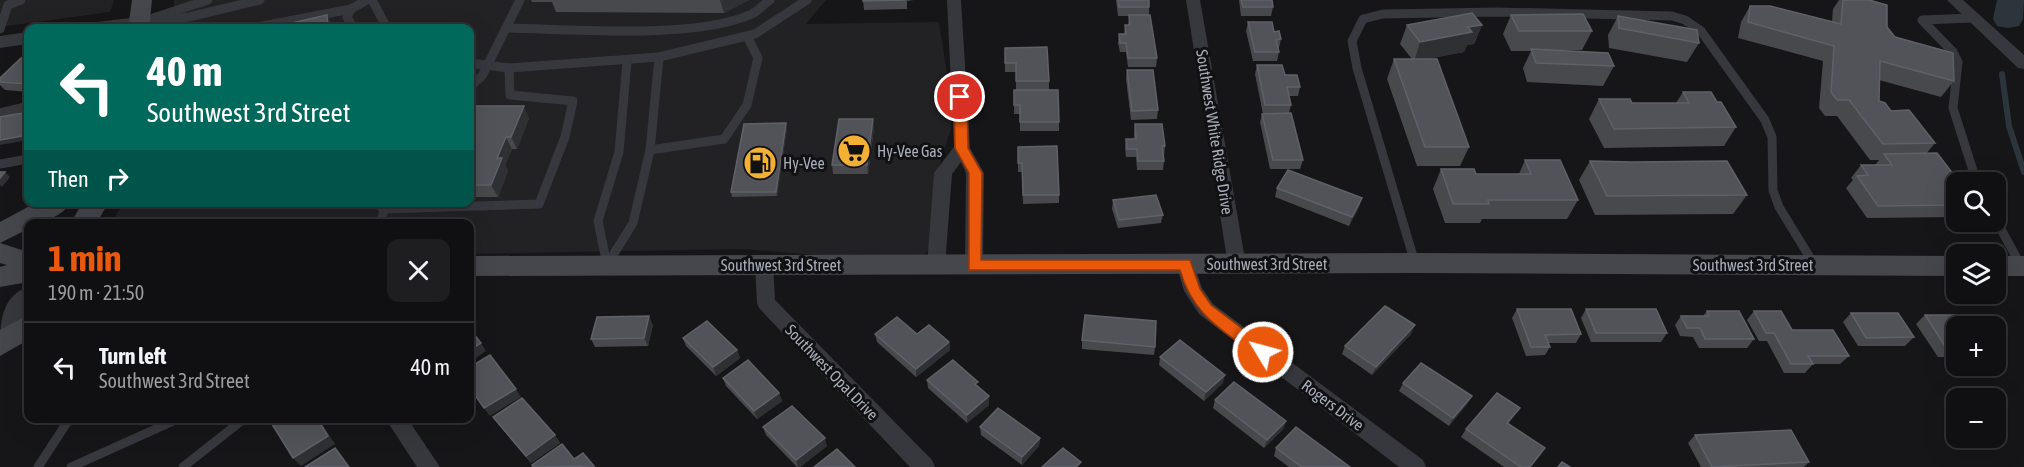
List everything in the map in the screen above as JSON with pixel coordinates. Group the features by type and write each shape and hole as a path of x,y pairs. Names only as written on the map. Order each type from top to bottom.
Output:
{"main road":[{"path":"139,24 142,0"},
{"path":"27,219 49,207"},
{"path":"0,233 24,220"},
{"path":"0,253 24,261"},
{"name":"Southwest 3rd Street","path":"474,266 1415,263 1946,266"},
{"path":"2006,266 2022,266"},
{"path":"0,277 24,273"},
{"path":"0,345 24,329"}],"street":[{"path":"954,0 962,148 975,173 974,266"},
{"name":"Southwest White Ridge Drive","path":"1193,0 1237,265"},
{"path":"1954,0 2024,64"},
{"path":"0,42 24,39"},
{"path":"936,266 943,173 962,148"},
{"name":"Rogers Drive","path":"1185,264 1193,291 1206,309 1415,467"},
{"name":"Southwest Opal Drive","path":"764,266 766,303 924,467"},
{"path":"0,333 24,301"},
{"path":"398,423 429,467"}],"lane":[{"path":"0,30 8,5 21,0"},
{"path":"144,24 208,0"},
{"path":"150,24 260,0"},
{"path":"273,24 351,9 367,0"},
{"path":"372,0 385,24"},
{"path":"474,83 482,76 520,0"},
{"path":"506,28 652,30 696,27 742,18 766,5 770,0"},
{"path":"474,64 509,68 659,57 754,34 807,0"},
{"path":"351,9 347,17 351,24"},
{"path":"1415,263 1357,68 1352,41 1363,19 1383,14 1592,14 1672,16 1685,20 1701,31 1765,120 1772,137 1773,190 1779,207 1815,266"},
{"path":"1973,18 1922,20 1953,52 1958,63 1953,108 1973,172"},
{"path":"650,150 724,139 747,105 758,58 747,36"},
{"path":"607,265 633,223 650,150 659,57"},
{"path":"607,265 598,221 619,152 627,60"},
{"path":"474,206 539,204 565,137 573,101 510,95 509,68"},
{"path":"0,113 24,107"},
{"path":"0,164 24,160"},
{"path":"381,207 384,209 446,207"},
{"path":"382,219 384,209"},
{"path":"2003,232 2022,266"},
{"path":"38,467 67,423"},
{"path":"71,467 98,457 169,423"},
{"path":"183,467 239,423"}],"shaded area":[{"path":"0,0 114,0 110,12 0,27"},
{"path":"174,0 826,0 806,24 939,22 950,93 951,128 936,177 929,251 915,259 889,261 743,249 474,254 474,219 116,219 121,207 474,207 474,24 174,24"}],"building":[{"path":"1118,0 1149,0 1149,7 1119,7"},
{"path":"1241,0 1272,0 1273,7 1243,7"},
{"path":"1843,0 1869,0 1887,5 1887,27 1895,37 1953,53 1954,81 1880,61 1879,101 1885,103 1891,111 1909,110 1935,143 1883,144 1849,100 1837,100 1831,92 1834,46 1748,22 1750,6 1770,6 1841,24"},
{"path":"1472,13 1482,25 1468,27 1472,32 1420,42 1407,25"},
{"path":"1583,14 1592,31 1519,31 1511,15"},
{"path":"327,15 328,24 288,24"},
{"path":"1129,15 1150,15 1157,58 1128,58 1126,43 1120,43 1119,34 1126,34 1125,25 1130,25"},
{"path":"1618,16 1697,30 1699,43 1619,28"},
{"path":"1248,22 1272,22 1274,32 1279,31 1281,39 1276,40 1279,52 1255,52"},
{"path":"1047,47 1049,81 1016,81 1016,63 1005,63 1005,48"},
{"path":"1531,49 1608,53 1614,66 1536,63"},
{"path":"21,58 24,58 24,84 0,82 0,78"},
{"path":"1394,59 1437,59 1469,147 1425,147"},
{"path":"1257,65 1282,65 1285,75 1297,75 1300,87 1287,87 1291,105 1265,105"},
{"path":"1127,70 1153,70 1158,110 1132,111"},
{"path":"1014,90 1058,90 1059,122 1020,122 1020,105 1014,105"},
{"path":"1683,92 1711,92 1717,102 1721,102 1736,127 1614,129 1599,99 1630,99 1632,103 1689,103"},
{"path":"474,106 524,106 511,137 506,137 497,158 502,158 491,185 474,185"},
{"path":"24,113 24,136 0,140 0,117"},
{"path":"1291,113 1303,160 1273,160 1262,114"},
{"name":"Hy-Vee Gas","path":"839,119 873,119 867,165 832,165"},
{"name":"Hy-Vee","path":"786,123 776,192 731,192 744,124"},
{"path":"1135,124 1162,124 1165,146 1162,146 1164,161 1138,161 1137,149 1127,149 1126,139 1136,139"},
{"path":"1057,146 1059,195 1023,195 1022,163 1018,163 1018,147"},
{"path":"1937,153 1952,172 1946,172 1946,205 1878,206 1857,176 1868,175 1861,165 1892,165 1884,154"},
{"path":"1525,160 1560,160 1578,200 1488,200 1489,204 1453,204 1441,169 1474,169 1476,174 1531,174"},
{"path":"1590,161 1727,161 1747,195 1607,196"},
{"path":"1288,170 1362,198 1352,217 1277,188"},
{"path":"1156,195 1163,215 1119,220 1113,200"},
{"path":"1385,306 1415,325 1376,367 1345,346"},
{"path":"1517,309 1571,309 1581,334 1545,335 1550,347 1531,347"},
{"path":"1586,309 1656,309 1667,333 1596,333"},
{"path":"1707,311 1739,311 1754,339 1705,339 1700,328 1687,328 1681,316 1709,316"},
{"path":"1754,311 1781,311 1792,330 1833,330 1849,356 1808,356 1813,364 1791,364 1774,333 1766,333"},
{"path":"1851,313 1898,313 1914,337 1866,338"},
{"path":"1085,315 1156,321 1155,347 1082,340"},
{"path":"1925,315 1973,315 1946,316 1946,347"},
{"path":"649,316 644,338 591,339 597,317"},
{"path":"897,317 917,334 929,325 949,342 916,369 875,334"},
{"path":"707,321 737,350 713,367 683,338"},
{"path":"474,334 481,343 474,347"},
{"path":"1180,340 1225,375 1206,392 1160,357"},
{"path":"490,355 516,389 484,408 474,394 474,365"},
{"path":"748,360 779,393 754,411 723,378"},
{"path":"953,360 978,382 975,384 989,396 967,415 927,380"},
{"path":"1421,363 1472,396 1453,418 1403,383"},
{"path":"1234,382 1286,421 1267,440 1215,400"},
{"path":"1497,393 1520,408 1507,423 1545,448 1530,467 1521,467 1466,429"},
{"path":"522,398 555,435 526,456 493,417"},
{"path":"792,406 825,438 796,460 763,427"},
{"path":"998,408 1040,438 1022,457 980,427"},
{"path":"271,423 320,423 328,436 293,458"},
{"path":"1296,427 1350,467 1302,467 1276,448"},
{"path":"1791,430 1809,462 1712,467 1695,435"},
{"path":"562,444 574,459 583,453 594,466 533,467 532,465"},
{"path":"335,448 349,467 305,467"},
{"path":"1063,448 1081,462 1076,467 1042,467"},
{"path":"837,449 855,467 814,467"},
{"path":"1562,462 1570,467 1558,467"}],"waterway":[{"path":"2008,19 2012,0"},
{"path":"2002,74 2009,126 2024,172"}],"place":[{"name":"Hy-Vee Gas","path":"854,151"},
{"name":"Hy-Vee","path":"760,163"}],"route":[{"path":"960,97 962,148 975,173 974,266 1185,264 1193,291 1206,309 1263,352"}]}
